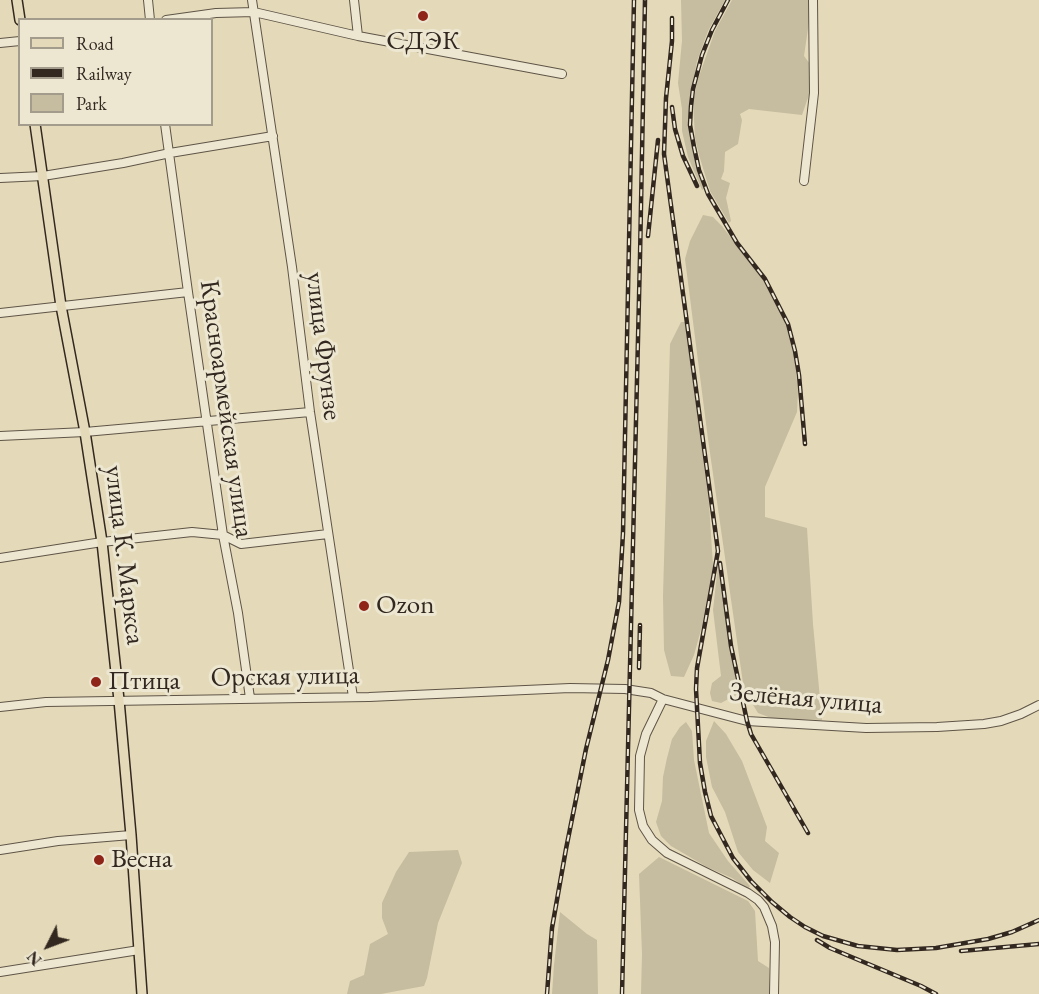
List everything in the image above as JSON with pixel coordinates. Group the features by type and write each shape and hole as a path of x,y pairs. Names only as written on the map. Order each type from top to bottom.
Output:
{"main road":[{"path":"16,0 20,18"},
{"name":"улица К. Маркса","path":"35,126 61,306 85,432 102,543 131,835 142,994"}],"street":[{"path":"148,0 150,18"},
{"name":"улица Фрунзе","path":"252,0 353,697"},
{"path":"354,0 358,36"},
{"path":"804,181 814,93 813,0"},
{"path":"180,18 216,13 255,12 358,36 562,74"},
{"path":"0,43 18,41"},
{"name":"Красноармейская улица","path":"165,126 223,535 238,613 250,698"},
{"path":"0,178 43,176 273,136"},
{"path":"0,313 188,292"},
{"path":"0,436 85,432 310,412"},
{"path":"0,558 192,532 223,535 241,544 328,534"},
{"name":"Орская улица","path":"0,707 46,702 353,697 570,688"},
{"name":"Зелёная улица","path":"570,688 625,688 651,693 663,699 747,721 866,728 937,728 984,724 1001,721 1039,705"},
{"path":"663,699 646,734 640,756 639,810 643,825 652,840 667,853 748,893 764,907 772,926 775,942 774,994"},
{"path":"0,850 58,841 131,835"},
{"path":"0,972 139,950"}],"green space":[{"path":"681,0 725,0 708,31 697,61 690,99 691,140 696,168 704,189 702,190 688,157 682,131 682,109 678,83 682,41"},
{"path":"732,0 809,0 810,15 804,56 810,64 810,92 802,115 749,109 740,114 742,120 738,144 725,152 721,179 730,183 726,198 731,221 729,223 710,191 699,155 695,138 693,102 698,79 715,31"},
{"path":"703,215 713,217 722,226 763,280 785,322 794,353 798,391 797,412 765,487 765,517 807,528 822,720 771,718 758,713 744,690 685,259 690,241"},
{"path":"681,322 685,322 709,503 713,566 702,626 694,655 684,677 671,676 664,650 663,596 670,344"},
{"path":"718,565 738,694 721,703 712,701 710,693 712,683 721,676 713,610"},
{"path":"714,721 726,734 742,761 767,827 765,841 779,853 770,883 753,870 738,852 725,812 712,787 706,757 706,741"},
{"path":"686,722 692,731 694,760 709,833 728,861 750,886 748,889 732,878 707,867 671,846 661,836 656,822 662,801 667,758 672,739"},
{"path":"458,850 462,863 438,923 424,986 381,994 347,994 350,981 364,975 370,944 388,934 382,918 382,903 396,872 409,852"},
{"path":"659,857 748,901 755,911 758,961 769,968 769,994 641,994 639,874"},
{"path":"560,912 597,940 598,994 552,994"}],"railway":[{"path":"547,994 552,928 566,849 619,602 623,533 634,0"},
{"path":"622,994 645,0"},
{"path":"728,0 702,55 693,89 690,125 699,170 708,194 737,243 765,279 788,324 799,375 805,444"},
{"path":"672,18 664,154 718,551 697,668 696,689 700,763 711,816 733,858 751,881 790,917 823,936 858,946 897,950 936,948 988,939 1012,932 1039,920"},
{"path":"672,107 675,129 683,156 697,186"},
{"path":"648,236 658,140"},
{"path":"720,563 731,646 751,734 808,833"},
{"path":"639,668 640,625"},
{"path":"817,940 830,948 936,994"},
{"path":"961,951 1039,944"}],"place":[{"name":"СДЭК","path":"423,16"},
{"name":"Ozon","path":"364,606"},
{"name":"Птица","path":"96,682"},
{"name":"Весна","path":"99,860"}]}
